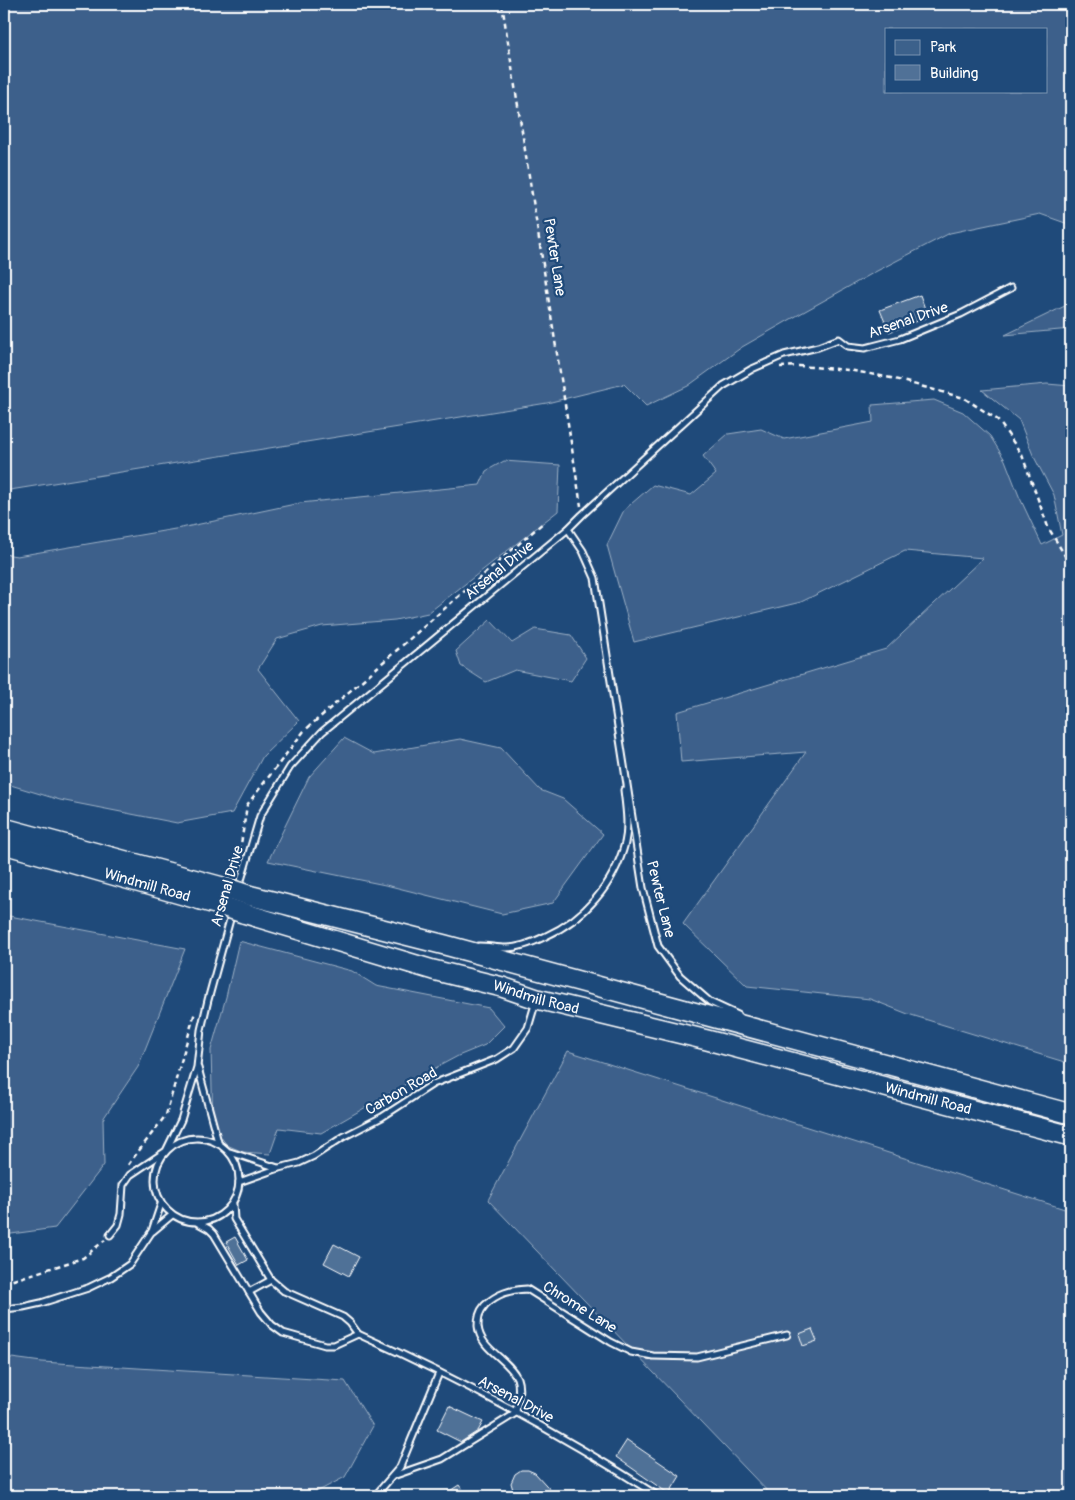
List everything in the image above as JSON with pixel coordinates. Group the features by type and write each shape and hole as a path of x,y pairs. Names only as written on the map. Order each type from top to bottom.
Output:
{"highway":[{"name":"Windmill Road","path":"4,828 239,892 455,947 1071,1114"},
{"name":"Windmill Road","path":"4,844 222,906 433,970 1071,1136"}],"lane":[{"name":"Arsenal Drive","path":"166,1151 182,1120 197,1067 201,1030 208,1000 260,816 290,767 322,732 568,529 582,514 723,386 752,368 784,355 818,347 839,339 848,346 865,348 900,338 961,314 1011,288"},
{"name":"Pewter Lane","path":"568,529 584,551 595,578 643,888 658,946 680,976 710,1002 742,1017"},
{"name":"Pewter Lane","path":"471,945 506,948 532,943 561,929 578,917 599,895 617,864 625,842 627,820 622,752"},
{"path":"364,924 384,926 461,943"},
{"name":"Carbon Road","path":"239,1182 299,1163 314,1156 343,1137 382,1117 433,1084 498,1059 514,1048 528,1028 537,998"},
{"path":"748,1020 856,1052 880,1063"},
{"name":"Arsenal Drive","path":"197,1067 218,1142"},
{"path":"110,1235 118,1225 121,1214 122,1185 130,1175 178,1142 192,1138 206,1138 218,1142 230,1152 237,1164 240,1177 238,1191 233,1204 223,1214 211,1220 198,1223"},
{"path":"166,1151 158,1162 154,1177 156,1191 162,1204 172,1215 184,1221 198,1223 214,1234 261,1312 272,1325 283,1333 325,1345 334,1345 358,1334"},
{"path":"230,1152 279,1168"},
{"path":"4,1309 41,1303 88,1288 111,1277 130,1264 152,1231 162,1204"},
{"name":"Arsenal Drive","path":"233,1204 234,1219 271,1280 284,1291 343,1317 358,1334 401,1353 516,1413 609,1465 658,1496"},
{"path":"152,1231 172,1215"},
{"path":"249,1292 271,1280"},
{"name":"Chrome Lane","path":"516,1413 519,1386 516,1376 482,1340 479,1331 478,1318 482,1308 502,1292 527,1289 611,1342 631,1352 653,1356 697,1357 788,1335"},
{"path":"375,1496 400,1467 439,1373"},
{"path":"393,1476 442,1459 516,1413"}],"path":[{"name":"Pewter Lane","path":"502,4 582,514"},
{"path":"752,368 799,366 849,370 890,378 964,398 998,420 1022,455 1048,526 1071,566"}],"green space":[{"path":"4,4 1071,4 1071,225 1040,214 950,233 798,315 742,347 688,386 646,406 624,384 547,403 4,491"},
{"path":"1071,303 1071,329 1005,335"},
{"path":"1047,384 1071,386 1071,1064 908,1014 870,999 747,986 683,924 806,752 681,762 677,712 886,649 983,558 905,551 801,602 634,642 607,545 624,510 653,485 691,495 716,474 703,456 728,434 761,429 784,439 873,422 872,405 934,400 963,412 990,436 1005,460 1019,496 1042,545 1062,535 1054,495 1033,455 1019,420 982,390"},
{"path":"504,461 560,465 558,511 428,613 395,620 322,626 277,639 258,669 299,721 263,756 232,813 177,823 60,800 4,783 4,554 17,556 181,528 300,503 480,485 486,471"},
{"path":"490,620 512,643 535,629 571,635 586,658 571,681 515,670 486,682 461,666 456,651"},
{"path":"344,738 374,754 460,739 501,748 540,790 563,799 603,834 553,903 502,914 390,886 268,861 309,777"},
{"path":"4,915 185,949 138,1067 103,1119 104,1165 55,1228 4,1235"},
{"path":"239,941 352,971 376,986 489,1008 504,1026 485,1045 458,1056 413,1080 321,1133 279,1128 270,1154 243,1152 227,1145 213,1127 211,1050"},
{"path":"568,1051 1071,1211 1071,1496 772,1496 488,1200"},
{"path":"4,1357 42,1362 345,1381 373,1426 345,1477 309,1496 4,1496"}],"building":[{"path":"920,295 928,317 889,332 880,310"},
{"path":"235,1237 248,1260 239,1265 226,1242"},
{"path":"334,1244 359,1257 349,1276 324,1263"},
{"path":"812,1329 817,1341 803,1346 799,1334"},
{"path":"449,1406 483,1422 478,1431 461,1442 437,1430"},
{"path":"627,1440 680,1476 669,1494 616,1457"},
{"path":"521,1470 535,1473 556,1496 518,1496 513,1490 511,1483 515,1474"},
{"path":"459,1485 467,1496 442,1496"}]}
